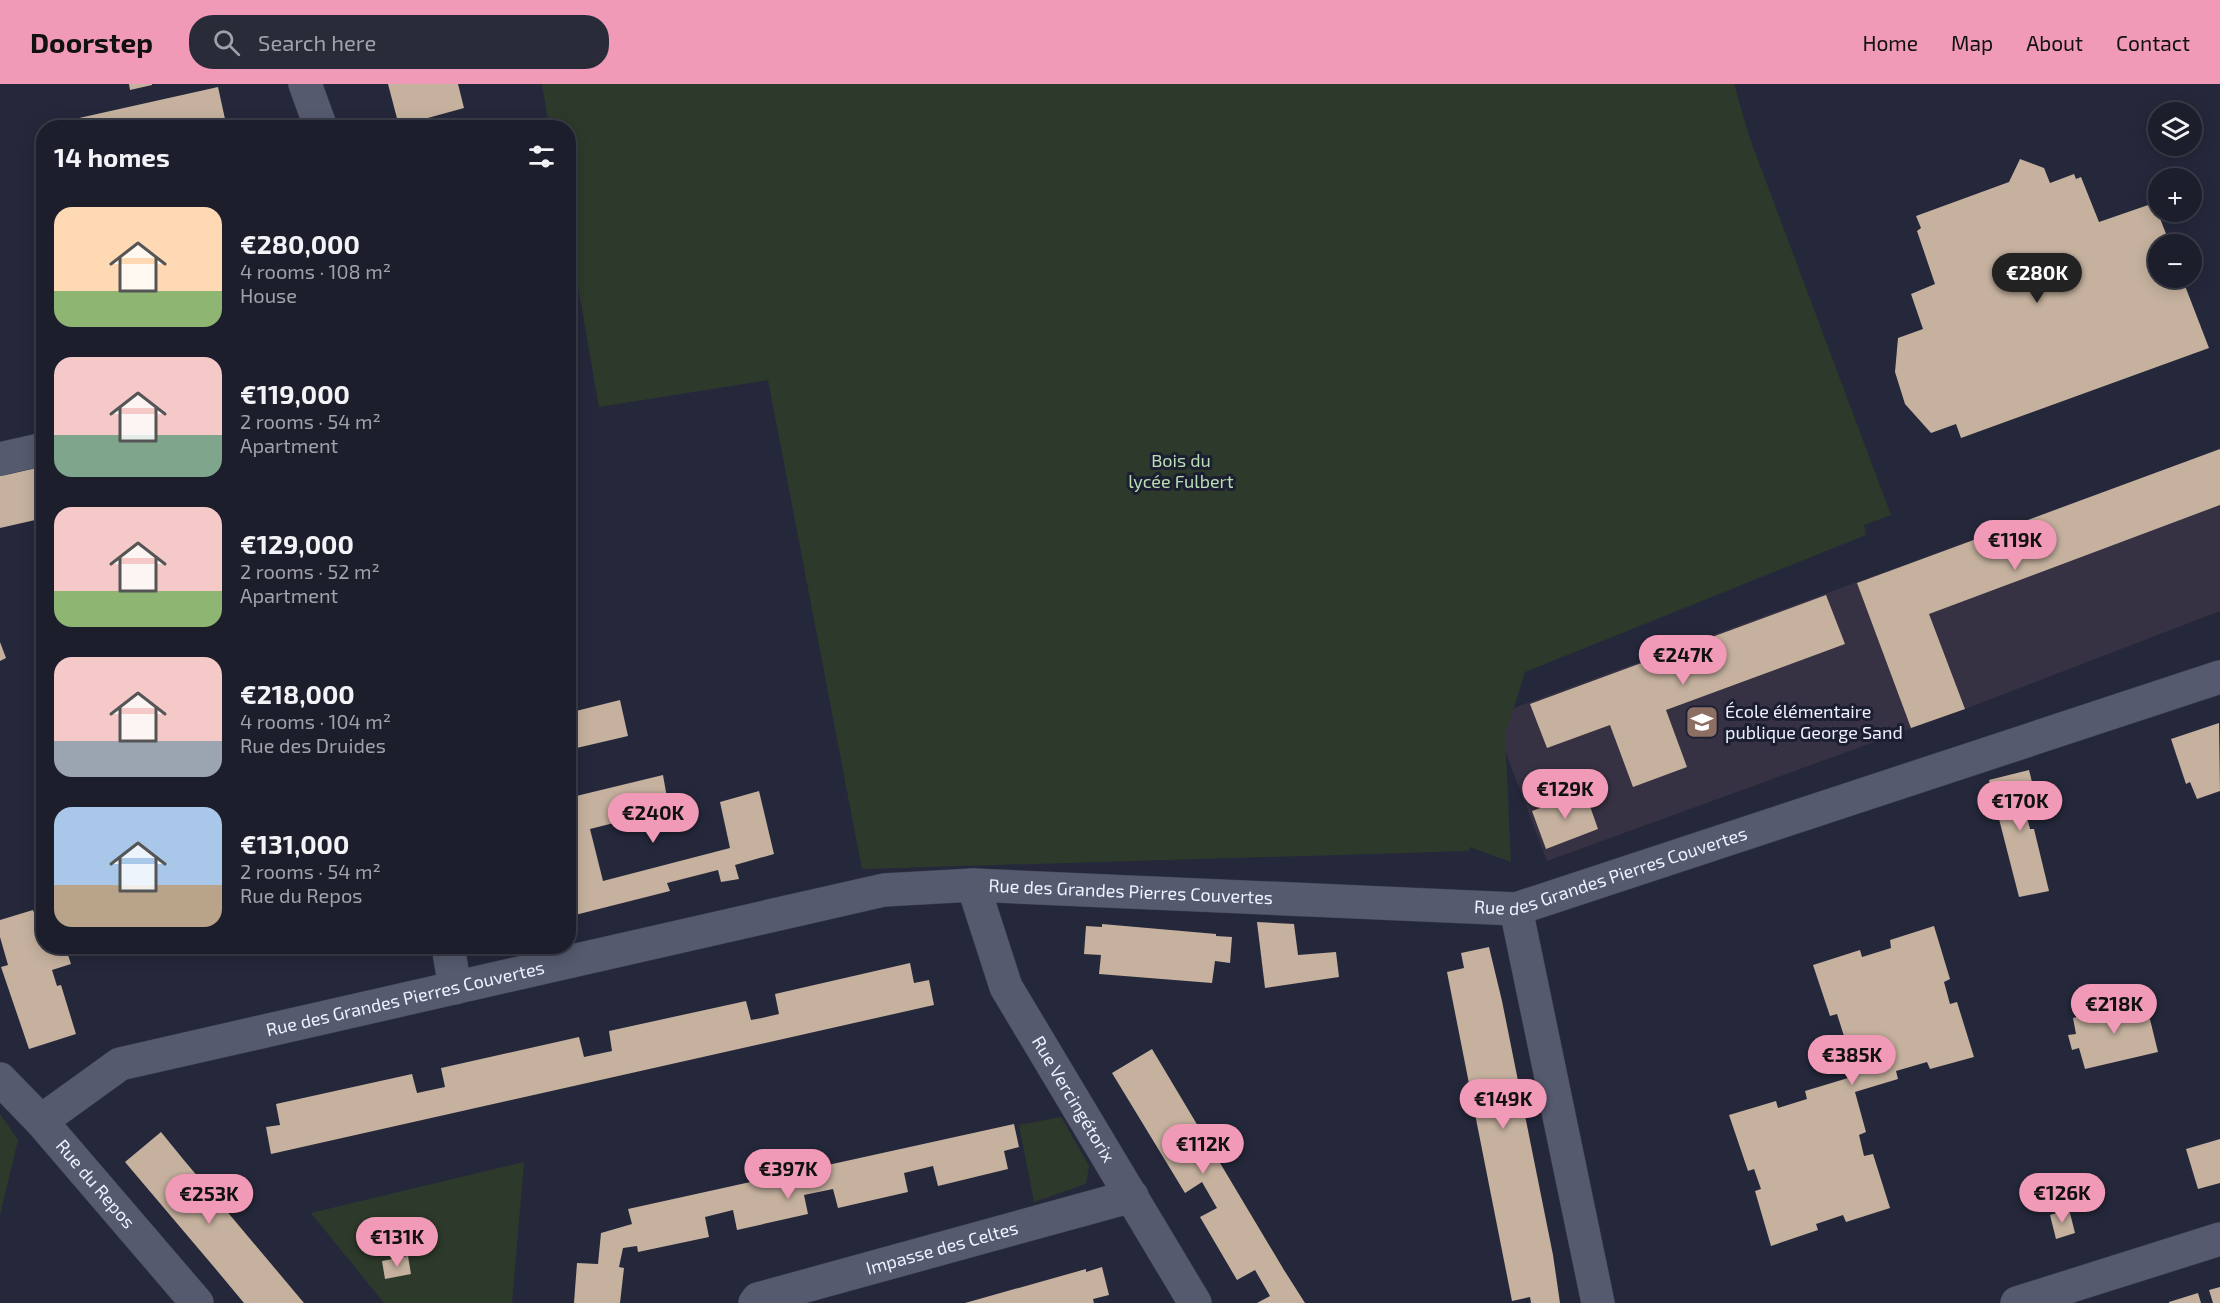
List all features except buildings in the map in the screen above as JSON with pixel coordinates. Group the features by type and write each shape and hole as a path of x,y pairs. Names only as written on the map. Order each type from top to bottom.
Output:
{"street":[{"path":"305,84 318,120"},
{"path":"0,459 36,451"},
{"name":"Rue des Grandes Pierres Couvertes","path":"15,1101 120,1064 884,890 972,885 1516,909 2220,677"},
{"name":"Rue Vercingétorix","path":"972,885 1006,987 1196,1303"},
{"path":"1516,909 1598,1303"},
{"path":"449,954 455,988"},
{"name":"Rue du Repos","path":"15,1101 197,1303"},
{"name":"Impasse des Celtes","path":"755,1303 758,1299 1132,1196"},
{"path":"2017,1303 2220,1239"}],"shaded area":[{"path":"2220,449 2220,611 1965,709 1547,861 1492,716"}],"green space":[{"name":"Bois du lycée Fulbert","path":"542,84 1734,84 1749,136 1891,515 1864,525 1866,535 1525,672 1505,735 1511,862 1470,847 1468,851 862,869 768,380 599,407 576,275 576,120 548,120"},
{"path":"0,1114 18,1140 0,1215"},
{"path":"1061,1117 1089,1166 1086,1184 1034,1202 1019,1125"},
{"path":"524,1162 512,1303 384,1303 311,1213"}],"place":[{"name":"École élémentaire publique George Sand","path":"1702,722"}]}
